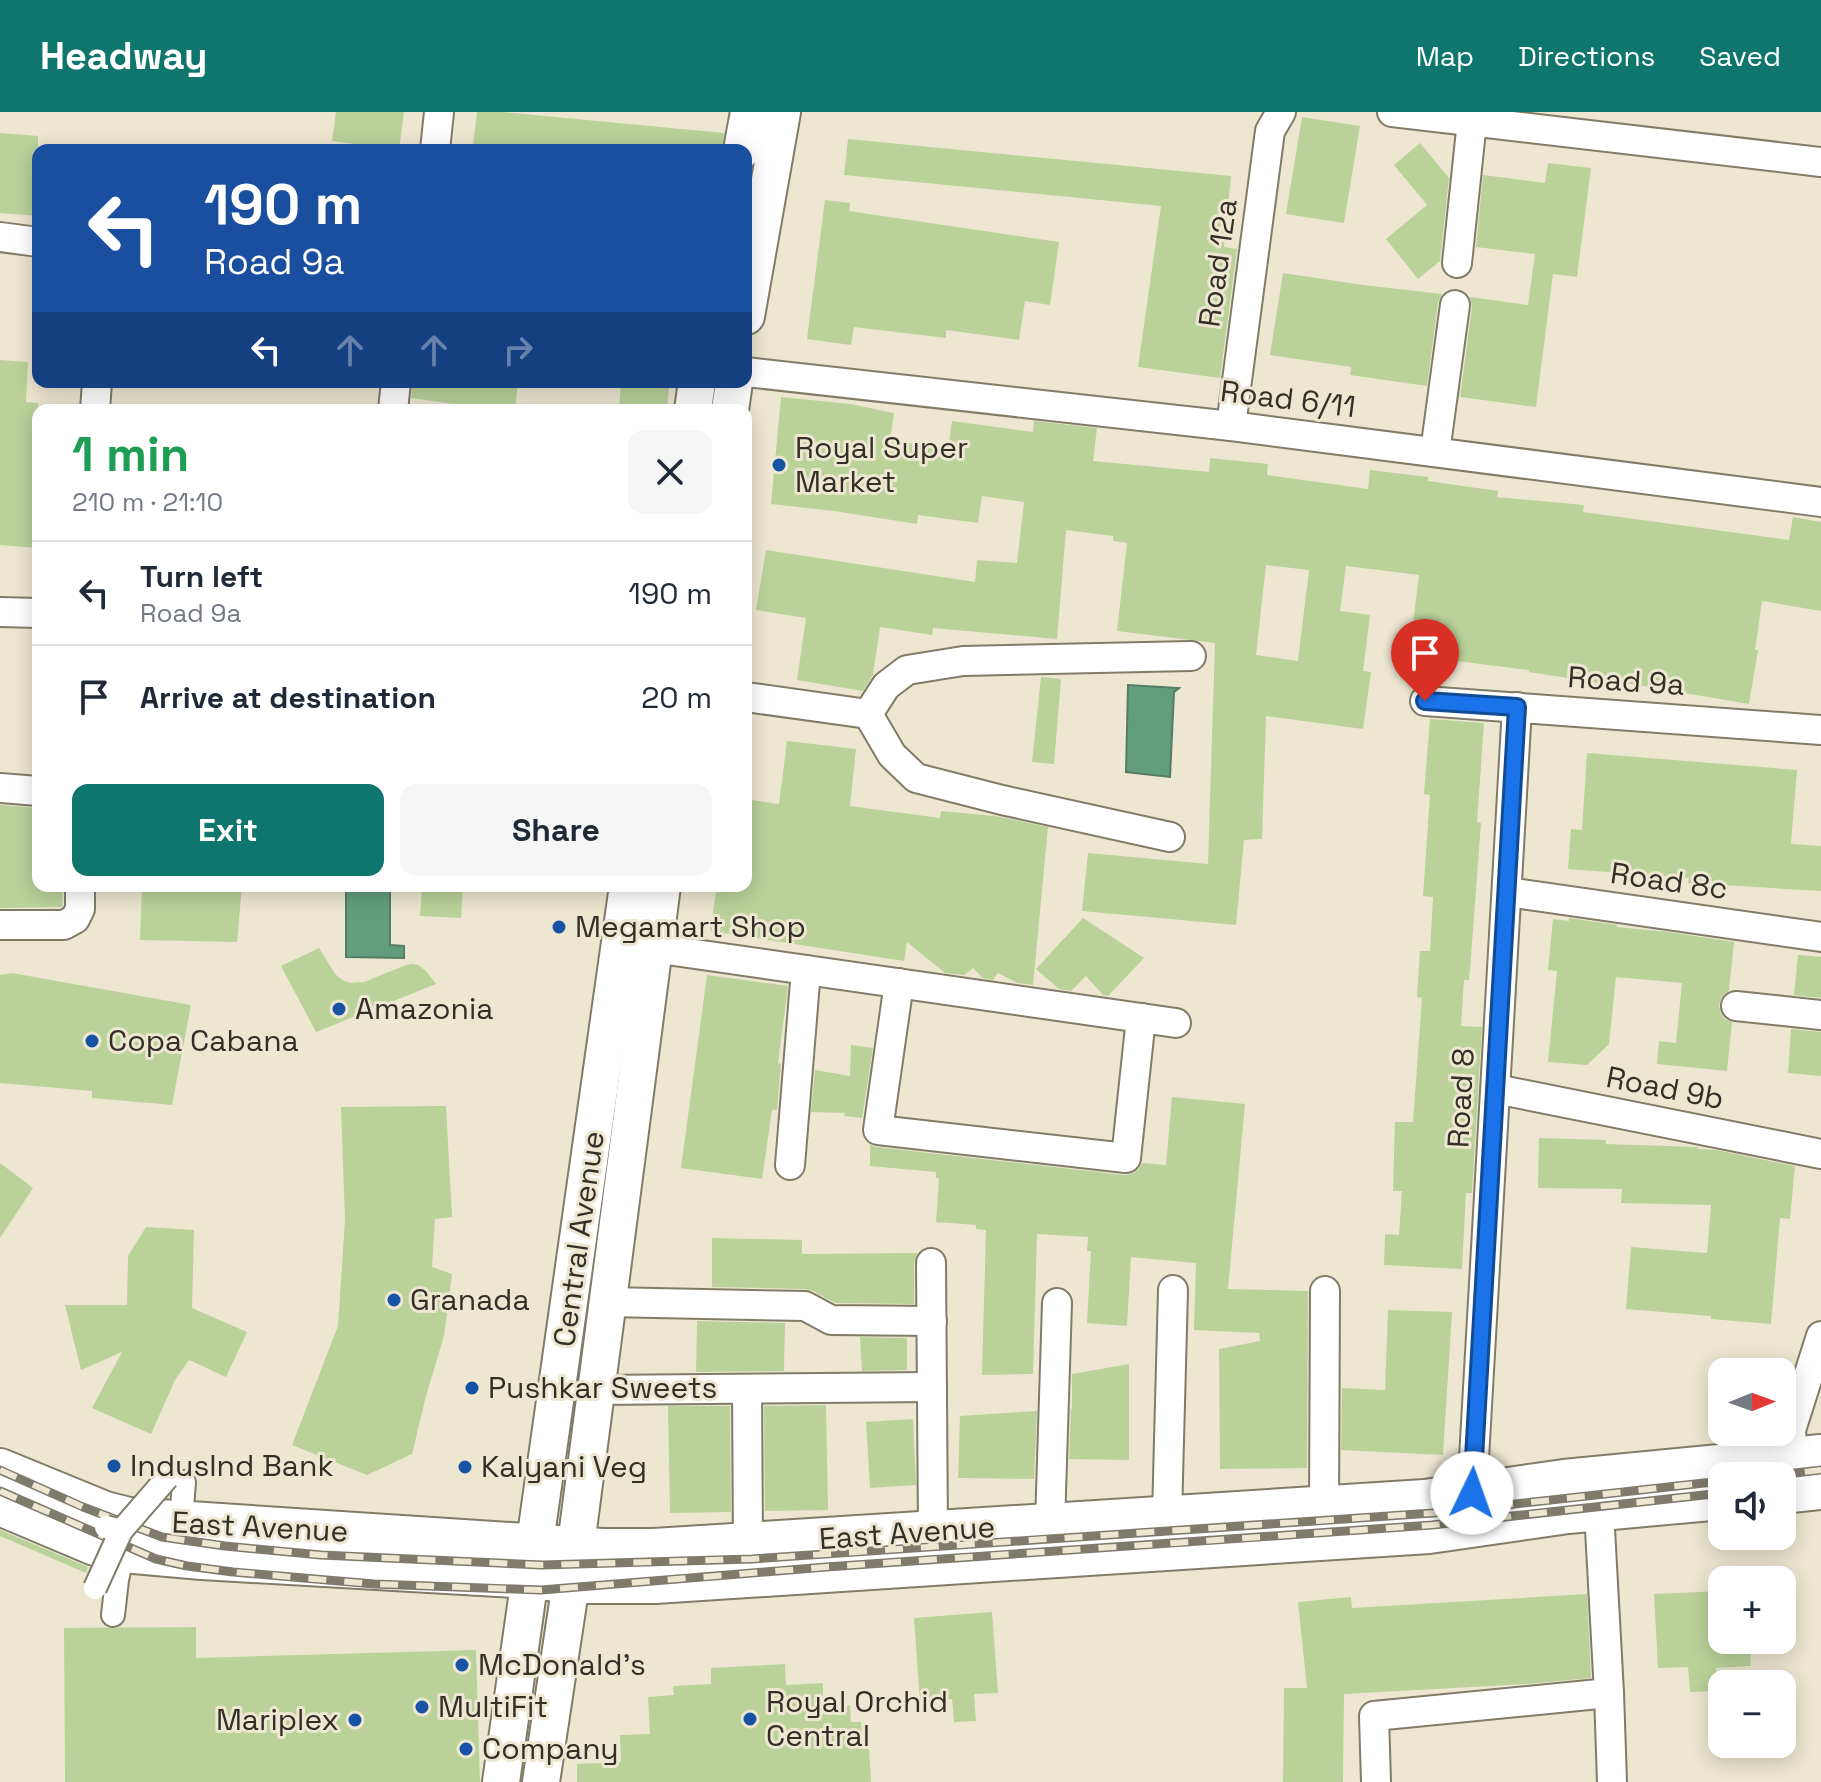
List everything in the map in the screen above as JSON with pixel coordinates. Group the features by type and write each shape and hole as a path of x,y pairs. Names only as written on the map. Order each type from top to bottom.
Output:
{"main road":[{"name":"East Avenue","path":"0,1469 105,1512 129,1518 553,1563 670,1582 1429,1533 1568,1513 1708,1500"},
{"name":"East Avenue","path":"0,1505 95,1545 117,1536 202,1559 553,1563 654,1549 1425,1500 1564,1480 1802,1477"}],"street":[{"path":"436,144 439,112"},
{"path":"743,144 749,112"},
{"path":"752,282 782,112"},
{"name":"Road 12a","path":"1231,426 1270,131 1281,112"},
{"path":"1392,112 1821,162"},
{"path":"1457,263 1472,121"},
{"path":"0,237 32,241"},
{"path":"1435,452 1455,305"},
{"name":"Road 6/11","path":"752,373 1231,426 1821,502"},
{"path":"0,612 32,613"},
{"path":"868,714 886,686 907,670 963,661 1191,656"},
{"path":"752,698 868,714"},
{"name":"Road 9a","path":"1425,701 1821,730"},
{"name":"Road 8","path":"1472,1493 1517,707"},
{"path":"868,714 892,755 916,778 1170,837"},
{"path":"0,788 32,791"},
{"path":"0,925 64,925 75,919 80,909 80,892"},
{"name":"Central Avenue","path":"541,1782 553,1563 627,892"},
{"name":"Central Avenue","path":"501,1782 595,1390 661,892"},
{"name":"Road 8c","path":"1507,892 1821,937"},
{"path":"653,948 1176,1023"},
{"path":"790,1165 806,970"},
{"path":"899,983 878,1130 1126,1158 1141,1018"},
{"path":"1736,1006 1821,1015"},
{"name":"Road 9b","path":"1496,1089 1821,1154"},
{"path":"931,1263 933,1532"},
{"path":"1167,1516 1173,1290"},
{"path":"1324,1506 1325,1291"},
{"path":"607,1302 805,1306 831,1320 932,1321"},
{"path":"1050,1524 1057,1303"},
{"path":"1802,1477 1791,1430 1821,1336"},
{"path":"595,1390 932,1387"},
{"path":"747,1389 748,1543"},
{"path":"112,1599 117,1536 167,1478 164,1469"},
{"path":"181,1522 184,1482"},
{"path":"1599,1511 1612,1782"},
{"path":"1376,1782 1374,1716 1609,1693"}],"shaded area":[{"path":"1128,685 1179,688 1174,692 1170,777 1126,772"},
{"path":"346,892 390,892 390,945 404,946 404,958 346,957"}],"building":[{"path":"336,112 404,112 400,144 332,141"},
{"path":"477,112 724,133 723,144 473,144"},
{"path":"1302,117 1360,126 1344,223 1286,214"},
{"path":"0,133 38,136 38,144 32,144 32,216 0,213"},
{"path":"848,139 1231,176 1224,247 1237,249 1220,378 1138,367 1161,206 844,175"},
{"path":"1420,143 1449,178 1440,261 1418,279 1386,239 1427,205 1394,165"},
{"path":"1548,163 1591,168 1577,277 1553,274 1536,407 1460,397 1472,307 1470,297 1528,305 1535,254 1476,247 1483,175 1545,183"},
{"path":"825,200 850,203 849,211 1059,242 1050,305 1025,301 1019,340 946,330 946,338 854,327 851,345 807,339"},
{"path":"1283,273 1442,294 1438,303 1427,386 1350,375 1351,367 1270,355"},
{"path":"0,360 28,362 26,402 38,403 32,404 32,548 0,545"},
{"path":"412,388 517,388 516,404 455,404 411,398"},
{"path":"621,388 669,388 668,404 619,404"},
{"path":"781,397 850,404 894,413 890,440 948,449 952,421 1033,432 1034,421 1097,428 1093,461 1209,472 1210,458 1268,464 1267,475 1368,489 1370,470 1428,477 1428,481 1498,491 1497,497 1584,505 1583,512 1789,540 1793,517 1821,522 1821,611 1762,601 1749,704 1625,683 1625,687 1529,670 1409,655 1419,575 1346,566 1340,611 1370,615 1363,671 1371,672 1363,729 1266,716 1262,839 1244,840 1236,925 1082,911 1088,853 1208,864 1215,643 1117,631 1127,543 1113,541 1113,536 1066,530 1057,639 933,628 932,635 880,627 873,675 863,691 797,680 806,618 756,610 766,550 975,582 977,560 1017,563 1024,502 982,496 978,523 918,515 917,524 771,504","holes":["1266,565 1309,570 1298,661 1256,655"]},
{"path":"1041,677 1061,679 1054,764 1032,762"},
{"path":"1430,719 1484,723 1477,822 1481,823 1471,957 1469,980 1464,980 1461,1026 1482,1027 1472,1193 1466,1193 1462,1269 1384,1265 1385,1234 1399,1235 1402,1191 1393,1191 1395,1122 1413,1122 1422,998 1417,997 1420,951 1430,951 1433,897 1423,896 1430,795 1424,794"},
{"path":"787,741 856,749 850,806 940,818 941,811 995,816 1048,827 1033,985 1017,983 998,973 993,980 983,978 973,968 964,975 945,973 907,942 904,961 710,931 716,892 752,892 752,800 779,804"},
{"path":"1587,753 1797,770 1791,844 1821,846 1821,891 1688,883 1689,878 1568,869 1571,829 1582,830"},
{"path":"0,805 32,808 32,892 63,892 62,907 0,908"},
{"path":"142,892 241,892 237,942 140,940"},
{"path":"422,892 463,892 461,918 420,916"},
{"path":"1083,918 1144,958 1108,996 1103,995 1086,976 1071,991 1059,989 1036,969"},
{"path":"1569,918 1734,942 1729,990 1719,1005 1721,1014 1732,1022 1727,1071 1657,1064 1659,1041 1676,1043 1682,983 1616,977 1609,1044 1587,1065 1548,1062 1557,971 1548,970 1553,919 1569,921"},
{"name":"Amazonia","path":"319,948 335,974 351,983 364,982 412,964 426,971 436,984 316,1032 281,966"},
{"path":"1798,955 1821,957 1821,998 1794,995"},
{"name":"Copa Cabana","path":"12,973 191,1005 172,1105 92,1098 92,1091 0,1083 0,975"},
{"path":"707,975 788,986 778,1063 781,1064 777,1110 772,1110 762,1179 681,1168"},
{"path":"1791,1029 1821,1032 1821,1076 1788,1073"},
{"path":"851,1045 873,1048 862,1118 844,1116 845,1113 811,1112 815,1070 850,1076"},
{"path":"1172,1097 1245,1104 1228,1289 1308,1291 1307,1468 1220,1469 1219,1349 1260,1341 1259,1333 1194,1330 1196,1263 1131,1257 1127,1326 1087,1323 1091,1251 1087,1251 1088,1237 1037,1234 1033,1374 982,1375 986,1230 976,1229 976,1225 936,1222 939,1178 936,1178 936,1172 870,1166 870,1145 1132,1174 1142,1163 1166,1165"},
{"name":"Granada","path":"446,1106 452,1217 435,1219 432,1267 452,1274 444,1336 412,1454 367,1475 292,1445 338,1326 345,1220 341,1107"},
{"path":"1539,1138 1698,1147 1795,1166 1790,1219 1780,1218 1771,1324 1626,1309 1631,1247 1707,1253 1711,1205 1621,1203 1622,1189 1538,1188"},
{"path":"0,1163 33,1188 0,1238"},
{"path":"146,1227 194,1230 192,1308 247,1332 226,1377 189,1360 175,1380 151,1434 92,1408 122,1352 81,1370 65,1305 127,1305 128,1256"},
{"path":"712,1238 802,1240 802,1254 917,1253 914,1263 914,1304 835,1303 805,1289 712,1287"},
{"path":"1388,1310 1452,1312 1443,1455 1341,1450 1342,1388 1385,1390"},
{"path":"697,1321 785,1323 784,1371 696,1372"},
{"path":"860,1337 907,1338 907,1370 862,1371"},
{"path":"1129,1364 1129,1460 1069,1459 1072,1374"},
{"path":"826,1405 828,1510 765,1511 764,1406"},
{"path":"668,1406 730,1406 731,1512 670,1513"},
{"path":"1037,1411 1034,1479 958,1478 960,1416"},
{"path":"913,1419 916,1485 870,1488 866,1422"},
{"path":"0,1530 88,1567 86,1573 0,1536"},
{"path":"1708,1592 1708,1654 1751,1654 1751,1666 1708,1670 1708,1691 1690,1692 1688,1667 1658,1668 1654,1594"},
{"path":"1587,1594 1591,1678 1344,1694 1343,1782 1283,1782 1284,1688 1307,1688 1298,1602 1351,1597 1352,1608"},
{"path":"992,1612 998,1693 974,1694 976,1721 954,1722 952,1699 920,1702 914,1618"},
{"path":"196,1627 196,1658 476,1650 480,1782 65,1782 64,1628"},
{"name":"Royal Orchid Central","path":"785,1664 786,1685 823,1683 823,1707 850,1705 851,1722 861,1722 862,1749 869,1748 871,1782 577,1782 577,1764 621,1762 620,1735 650,1734 648,1697 674,1695 673,1686 711,1684 711,1668"}],"railway":[{"path":"0,1470 83,1507 162,1537 321,1555 542,1565 752,1559 1433,1513 1708,1483"},
{"path":"1796,1473 1821,1470"},
{"path":"0,1491 156,1559 187,1566 374,1584 541,1590 1432,1525 1708,1495"}],"place":[{"name":"Royal Super Market","path":"779,465"},
{"name":"Megamart Shop","path":"559,927"},
{"name":"Amazonia","path":"339,1009"},
{"name":"Copa Cabana","path":"92,1041"},
{"name":"Granada","path":"394,1300"},
{"name":"Pushkar Sweets","path":"472,1388"},
{"name":"IndusInd Bank","path":"114,1466"},
{"name":"Kalyani Veg","path":"465,1467"},
{"name":"McDonald's","path":"462,1665"},
{"name":"MultiFit","path":"422,1707"},
{"name":"Royal Orchid Central","path":"750,1719"},
{"name":"Mariplex","path":"355,1720"},
{"name":"Company","path":"466,1749"}],"route":[{"path":"1425,701 1517,707 1472,1493"}]}
